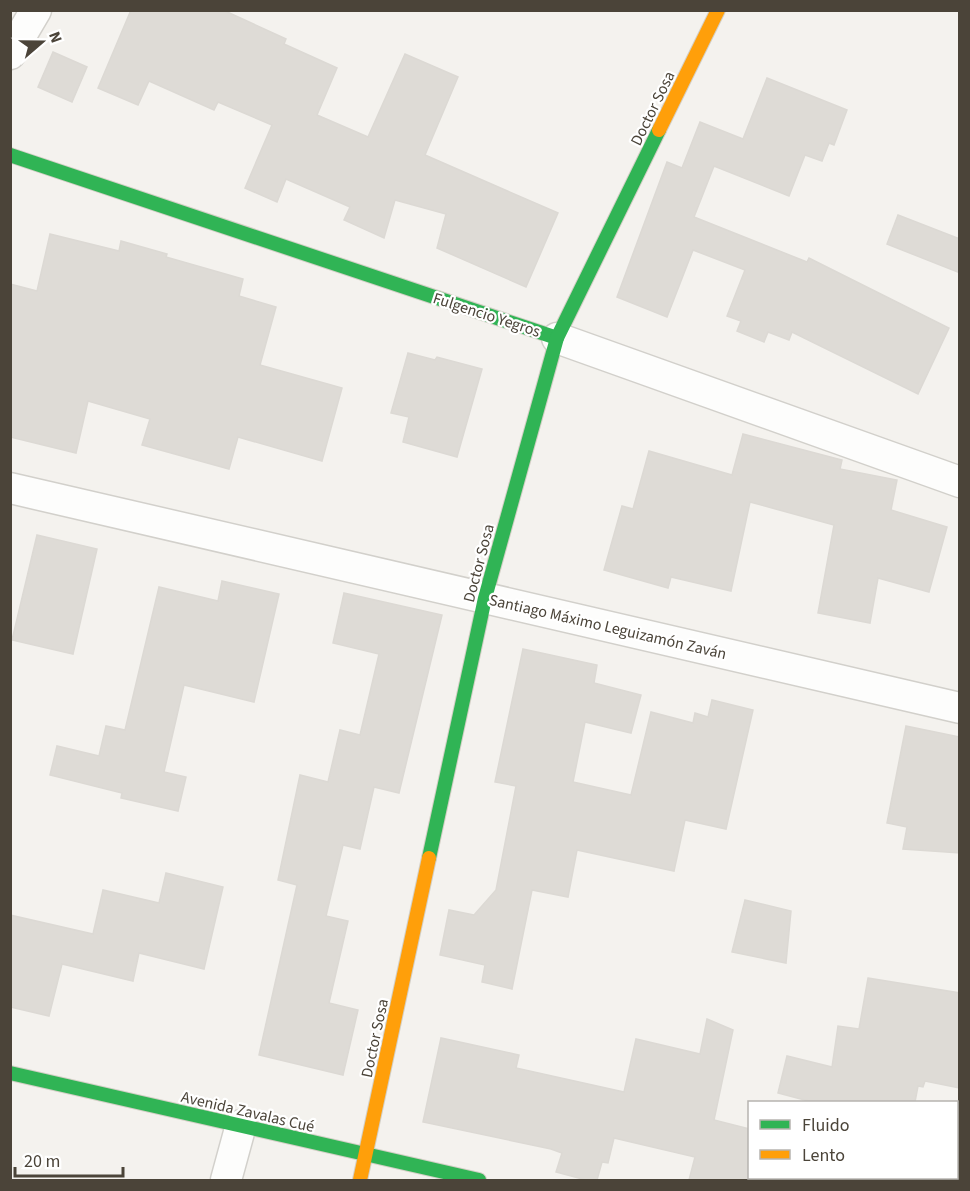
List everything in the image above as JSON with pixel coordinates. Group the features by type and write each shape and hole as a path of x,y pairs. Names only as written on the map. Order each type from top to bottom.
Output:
{"street":[{"path":"10,54 36,10"},
{"name":"Doctor Sosa","path":"360,1180 486,598 557,338 718,10"},
{"name":"Fulgencio Yegros","path":"10,155 557,338 960,482"},
{"name":"Santiago Máximo Leguizamón Zaván","path":"10,488 960,708"},
{"name":"Avenida Zavalas Cué","path":"10,1073 479,1180"},
{"path":"226,1180 241,1125"}],"building":[{"path":"131,10 223,10 286,39 284,44 337,68 317,115 368,137 405,54 458,77 425,155 558,213 526,287 437,248 446,214 395,200 384,238 344,220 350,207 286,179 277,202 245,188 272,125 218,102 214,110 149,81 138,105 98,88"},
{"path":"53,52 87,67 72,102 38,87"},
{"path":"767,78 847,110 834,145 829,143 822,161 805,155 789,196 714,166 694,217 807,262 809,258 949,328 918,394 792,332 789,340 768,332 764,342 737,331 741,321 727,316 745,270 693,250 667,317 617,297 667,162 682,168 700,122 743,139"},
{"path":"898,215 960,239 960,273 887,244"},
{"path":"50,234 119,251 121,241 167,254 166,257 243,279 239,296 276,307 260,365 342,388 322,461 238,437 229,469 142,445 150,419 88,401 76,453 10,437 10,284 37,291"},
{"path":"408,353 435,360 437,357 482,369 457,457 403,442 409,417 391,413"},
{"path":"743,434 842,460 840,469 897,480 891,510 947,527 929,592 878,578 870,623 818,613 834,525 750,502 731,591 671,577 668,588 604,570 622,506 633,509 649,451 732,475"},
{"path":"37,535 97,549 73,654 12,640"},
{"path":"222,581 279,594 254,702 184,685 164,772 186,777 178,811 121,798 122,793 50,775 57,746 99,756 106,726 125,730 159,587 218,601"},
{"path":"344,593 442,615 399,793 374,787 360,849 343,845 326,916 348,921 329,1003 358,1010 343,1075 259,1055 297,885 278,880 300,775 328,782 340,730 360,735 379,654 333,643"},
{"path":"523,649 597,665 594,683 641,695 631,733 585,722 573,782 631,795 651,712 693,723 695,713 708,717 712,700 753,710 726,829 685,820 674,871 577,850 568,897 532,890 512,989 482,982 485,965 440,955 449,910 474,915 496,890 516,786 495,782"},
{"path":"906,726 960,737 960,853 903,849 907,827 887,823"},
{"path":"166,873 223,887 204,969 139,953 133,981 62,964 49,1016 10,1007 10,915 93,934 103,890 159,903"},
{"path":"745,900 791,911 786,963 732,952"},
{"path":"868,978 960,993 960,1088 925,1081 923,1087 918,1086 915,1101 808,1101 778,1093 787,1056 832,1067 838,1026 859,1029"},
{"path":"707,1019 733,1030 714,1120 748,1128 748,1179 750,1180 689,1180 695,1157 614,1138 608,1163 602,1162 597,1180 586,1180 556,1172 562,1153 551,1149 423,1122 441,1038 519,1055 516,1068 624,1092 636,1039 700,1054"}],"traffic: fast":[{"path":"429,858 485,598 557,338 659,130"},
{"path":"10,155 557,338"},
{"path":"10,1073 479,1180"}],"traffic: slow":[{"path":"659,130 718,10"},
{"path":"360,1180 429,858"}]}
